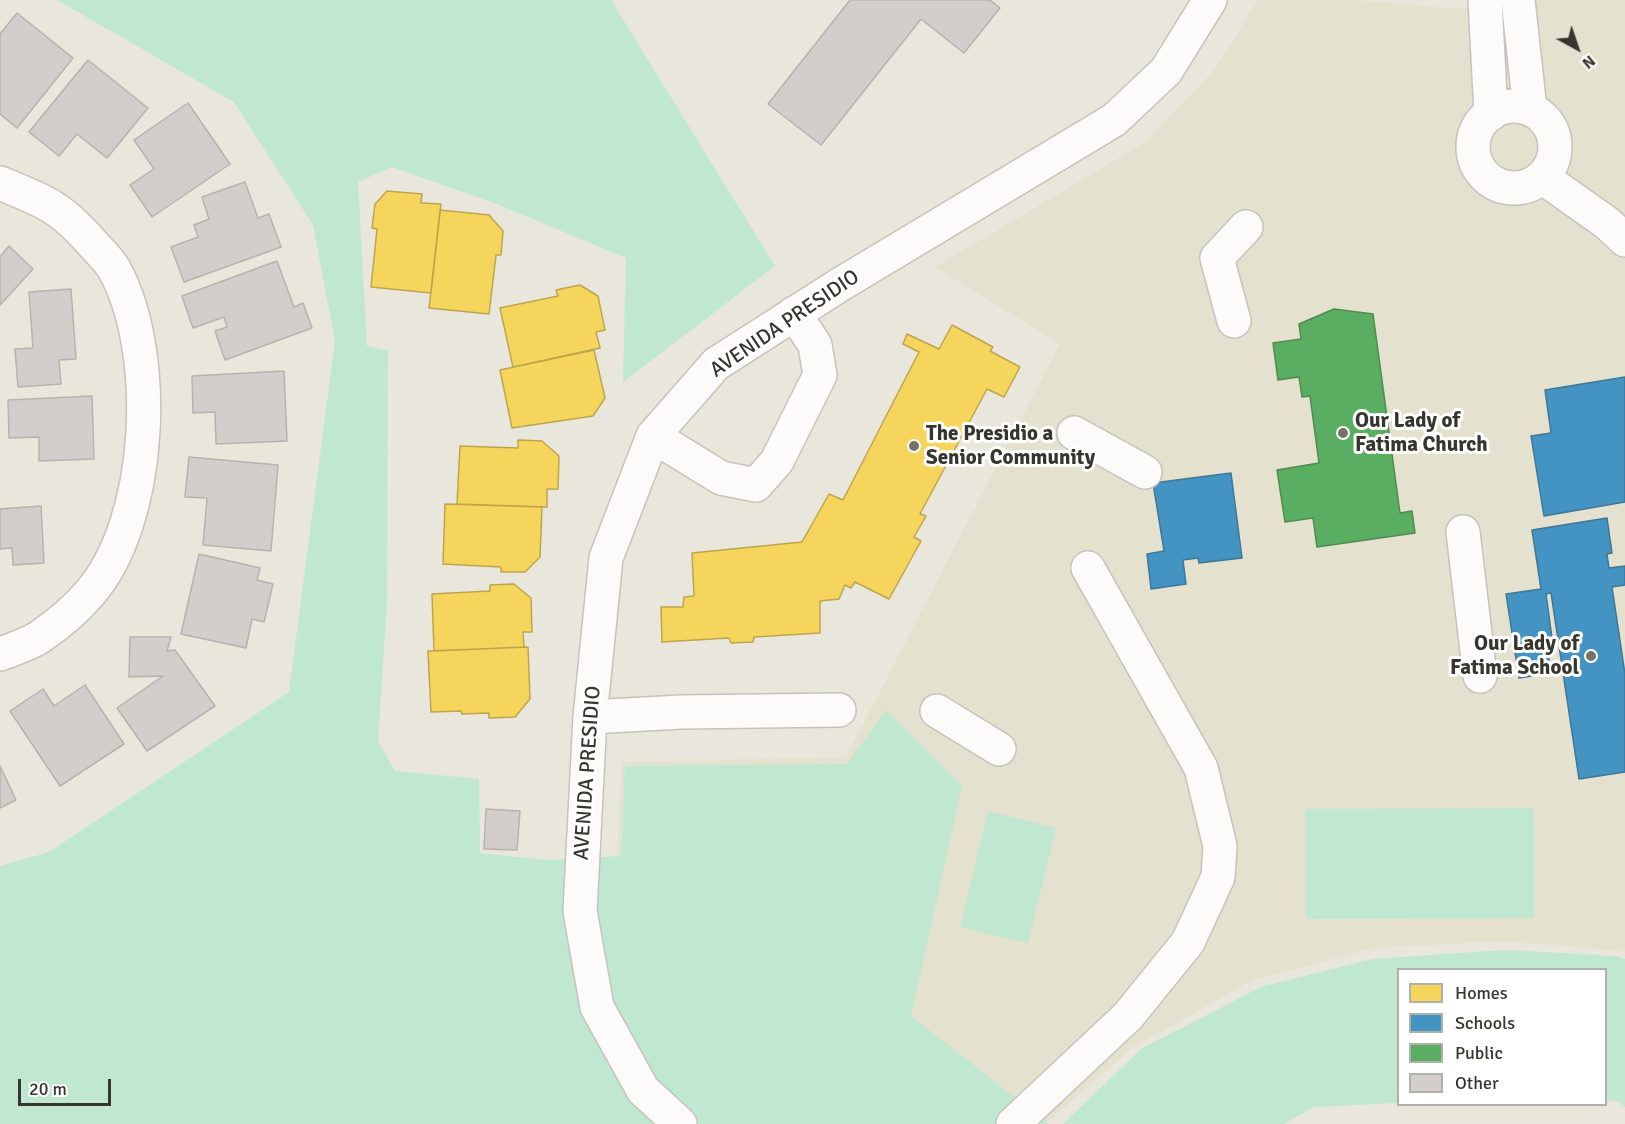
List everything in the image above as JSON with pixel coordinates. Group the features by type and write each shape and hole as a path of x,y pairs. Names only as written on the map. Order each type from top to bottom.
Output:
{"street":[{"name":"AVENIDA PRESIDIO","path":"680,1124 642,1090 597,1007 580,911 590,717 606,558 653,436 717,364 794,313 1114,120 1166,71 1210,0"},
{"path":"1485,0 1491,114"},
{"path":"1518,0 1530,109"},
{"path":"1516,106 1530,109 1541,116 1550,127 1555,140 1555,153 1542,177 1531,184 1506,187 1493,182 1483,174 1473,151 1475,136 1491,114 1503,108 1516,106"},
{"path":"1542,177 1607,223 1625,240"},
{"path":"0,183 50,203 71,219 113,268 137,328 144,404 139,465 124,538 90,593 41,637 0,654"},
{"path":"1234,321 1217,258 1246,227"},
{"path":"653,436 721,478 756,485 777,461 820,375 815,345 794,313"},
{"path":"1074,433 1145,472"},
{"path":"1463,532 1480,676"},
{"path":"1013,1124 1135,1007 1188,942 1218,877 1220,846 1201,768 1088,568"},
{"path":"590,717 681,712 839,710"},
{"path":"937,711 999,749"}],"shaded area":[{"path":"1258,0 1353,0 1463,9 1537,0 1625,0 1625,951 1504,941 1374,948 1253,980 1133,1047 1045,1124 725,1124 612,949 622,762 846,757 1060,344 935,267 1146,142 1215,69"}],"green space":[{"path":"57,0 611,0 775,266 623,382 626,258 497,204 392,167 358,182 367,346 388,351 387,601 378,742 395,771 479,779 480,853 547,860 621,856 625,766 847,764 886,710 962,786 911,1016 1049,1124 0,1124 0,866 49,852 289,692 335,341 313,225 234,102"},
{"path":"1534,808 1534,918 1306,919 1305,809"},
{"path":"988,811 1056,828 1028,943 960,927"},
{"path":"1504,950 1616,956 1625,959 1625,1107 1618,1101 1607,1101 1607,968 1397,968 1397,1103 1314,1107 1284,1124 1063,1124 1141,1049 1261,987 1373,959"}],"building: Homes":[{"path":"387,191 422,194 421,203 441,204 431,293 371,287 377,229 372,228 375,204"},
{"path":"440,210 489,215 503,231 501,255 496,255 489,314 429,308"},
{"path":"580,285 598,296 605,330 596,332 600,348 513,367 500,308 558,296 556,290"},
{"name":"The Presidio a Senior Community","path":"952,325 993,347 990,351 1020,367 1004,397 987,389 920,514 926,516 914,537 921,541 889,599 855,582 851,588 845,585 839,599 820,601 820,633 754,637 753,642 731,643 729,638 662,642 661,607 683,607 684,597 694,596 692,553 802,542 829,494 843,500 919,352 903,344 907,334 939,349"},
{"path":"594,350 605,398 593,416 512,428 500,370"},
{"path":"518,440 542,441 559,456 558,489 547,489 547,507 457,504 460,446 518,448"},
{"path":"445,504 542,507 540,557 525,572 501,572 501,567 443,564"},
{"path":"514,584 531,598 532,632 523,632 524,647 434,651 432,594 490,591 490,585"},
{"path":"528,647 530,699 515,717 489,718 489,713 462,714 461,711 431,712 428,651"}],"building: Schools":[{"path":"1625,377 1625,502 1544,516 1531,436 1551,433 1545,390"},
{"path":"1231,473 1242,558 1199,563 1198,558 1183,560 1186,584 1151,589 1147,554 1164,551 1153,483"},
{"name":"Our Lady of Fatima School","path":"1607,518 1612,553 1607,554 1609,568 1625,566 1625,585 1612,587 1625,674 1625,772 1579,779 1551,593 1546,594 1552,638 1546,639 1551,673 1519,678 1506,594 1541,589 1532,530"}],"building: Public":[{"path":"1334,309 1373,314 1400,513 1412,511 1415,533 1317,547 1313,518 1285,522 1277,470 1319,463 1310,396 1302,397 1299,377 1278,380 1273,343 1301,339 1299,324"}],"building: Other":[{"path":"850,0 990,0 1000,8 964,53 921,19 821,145 768,104"},
{"path":"17,13 73,58 17,128 0,114 0,34"},
{"path":"88,60 148,108 107,158 77,134 59,156 29,132"},
{"path":"188,103 230,164 152,217 130,185 154,169 134,140"},
{"path":"245,182 258,218 269,214 281,247 184,282 171,247 198,237 194,225 209,219 202,197"},
{"path":"9,246 33,269 0,305 0,257"},
{"path":"277,261 294,307 303,303 312,328 225,360 215,331 227,327 224,317 193,328 182,296"},
{"path":"71,289 76,359 59,360 61,384 18,387 15,349 33,348 29,292"},
{"path":"284,371 287,441 216,444 215,412 193,413 192,376"},
{"path":"92,396 94,459 39,461 39,437 9,438 8,400"},
{"path":"189,457 278,465 271,551 203,545 207,498 185,497"},
{"path":"41,506 44,563 13,565 12,548 0,549 0,509"},
{"path":"199,554 260,568 257,580 273,584 264,622 252,619 246,648 181,634"},
{"path":"130,637 171,637 167,651 175,650 215,706 147,751 117,708 163,676 129,677"},
{"path":"85,685 124,744 60,786 10,711 43,689 54,706"},
{"path":"0,766 16,800 0,808"},
{"path":"486,809 520,811 517,850 484,849"}],"place":[{"name":"Our Lady of Fatima Church","path":"1343,433"},
{"name":"The Presidio a Senior Community","path":"914,446"},
{"name":"Our Lady of Fatima School","path":"1591,656"}]}
